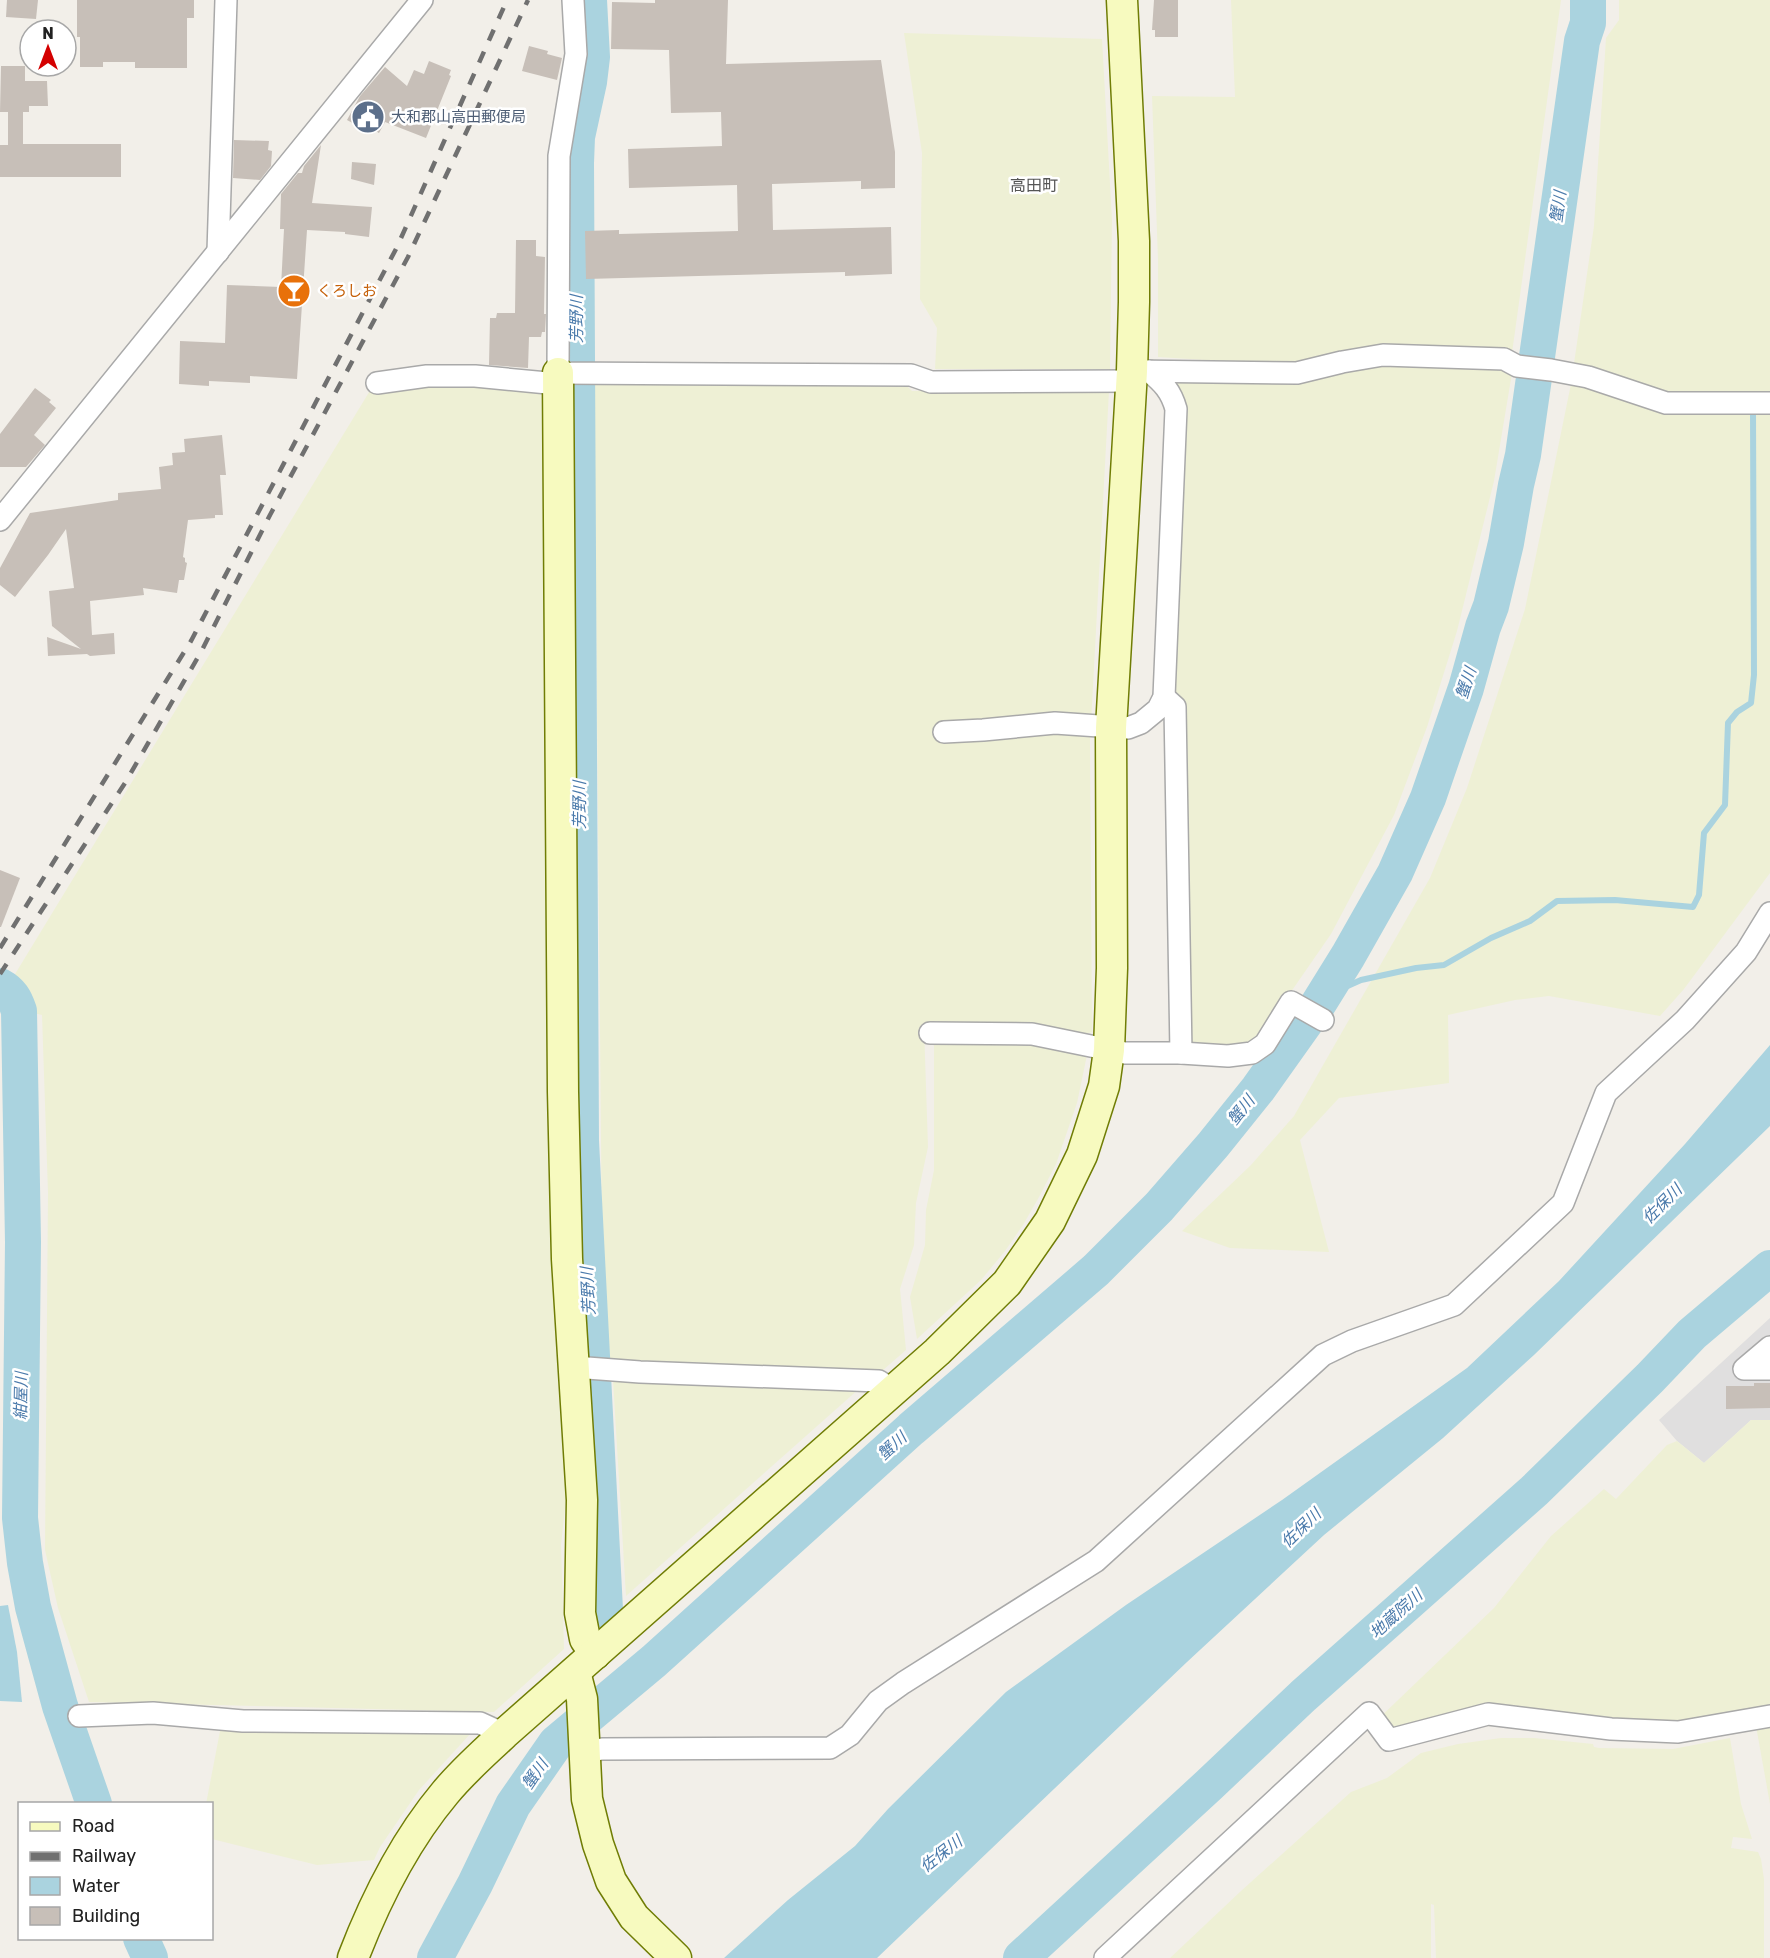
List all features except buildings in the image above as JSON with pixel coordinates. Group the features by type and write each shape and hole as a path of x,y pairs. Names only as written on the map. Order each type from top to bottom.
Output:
{"street":[{"path":"218,252 226,0"},
{"path":"0,520 422,0"},
{"path":"573,0 576,54 559,156 568,377 563,1092 567,1259 582,1500 580,1613 585,1639 587,1799 597,1844 611,1881 634,1917 676,1958"},
{"path":"353,1958 369,1915 392,1871 445,1793 504,1734 584,1675 937,1352 1006,1283 1050,1221 1082,1155 1104,1086 1109,1050 1112,968 1111,729 1138,374 1122,0"},
{"path":"377,383 427,376 911,375 931,382 1138,374 1297,373 1383,355 1504,359 1517,366 1588,377 1666,403 1770,404"},
{"path":"944,732 1055,723 1128,729 1141,723 1158,709 1164,697 1176,409 1173,396 1165,385 1138,374"},
{"path":"1164,697 1175,707 1181,1053"},
{"path":"586,1750 830,1748 850,1735 878,1701 903,1683 1096,1560 1323,1355 1352,1341 1454,1305 1563,1203 1606,1093 1685,1020 1746,952 1770,913"},
{"path":"930,1033 1032,1034 1125,1053 1228,1056 1252,1053 1264,1044 1291,1002 1323,1020"},
{"path":"1770,1347 1744,1370 1770,1369"},
{"path":"574,1367 879,1381 893,1390"},
{"path":"79,1716 153,1713 243,1721 480,1723 504,1734"},
{"path":"1105,1958 1369,1713 1389,1740 1488,1714 1611,1729 1678,1732 1770,1716"}],"shaded area":[{"path":"1770,1318 1770,1420 1751,1420 1704,1463 1677,1441 1659,1420"}],"green space":[{"path":"1231,0 1561,0 1512,353 1374,346 1285,365 1158,357 1158,259 1152,96 1235,97"},
{"path":"1619,0 1770,0 1770,873 1684,989 1660,1016 1549,996 1515,1000 1448,1015 1449,1083 1339,1098 1300,1140 1329,1252 1230,1248 1182,1231 1251,1165 1294,1116 1430,878 1467,788 1525,609 1571,384 1594,226 1606,38 1619,20"},
{"path":"904,33 1102,39 1112,220 1110,369 935,369 937,328 920,299 922,153"},
{"path":"1385,361 1499,366 1512,373 1494,481 1457,631 1427,727 1394,815 1331,934 1251,1048 1184,1050 1182,700 1173,688 1170,379"},
{"path":"900,379 912,391 1104,388 1109,391 1090,741 1092,1032 1078,1036 929,1022 924,1026 928,1147 916,1203 914,1245 900,1289 906,1350 882,1371 610,1362 602,1248 594,381"},
{"path":"459,381 547,391 546,1100 567,1489 561,1545 564,1649 494,1712 89,1702 58,1608 45,1550 48,1193 42,1015 25,1011 19,994 9,984 371,389"},
{"path":"1017,1040 1087,1055 1077,1103 1056,1164 1023,1225 981,1280 917,1339 910,1297 925,1245 926,1210 934,1170 934,1041"},
{"path":"613,1380 860,1388 626,1596"},
{"path":"1751,1420 1770,1420 1770,1709 1680,1727 1529,1716 1419,1731 1373,1724 1494,1608 1551,1536 1604,1489 1616,1499 1667,1445 1677,1441 1704,1463"},
{"path":"1770,1720 1770,1804 1756,1726"},
{"path":"221,1726 471,1733 419,1790 380,1847 374,1860 317,1865 213,1839 213,1802 206,1802"},
{"path":"1501,1738 1534,1738 1593,1744 1594,1747 1599,1748 1673,1749 1730,1738 1741,1804 1752,1839 1733,1837 1731,1848 1758,1852 1761,1859 1764,1879 1764,1958 1436,1958 1434,1905 1431,1904 1431,1958 1170,1958 1351,1792 1387,1778 1421,1753 1458,1744"}],"water":[{"name":"佐保川","path":"1770,1045 1770,1126 1534,1355 1443,1438 1324,1535 1187,1662 877,1958 724,1958 788,1900 855,1846 888,1809 1006,1692 1126,1605 1282,1500 1467,1368 1559,1281 1685,1144"},
{"path":"8,1605 17,1652 22,1702 0,1701 0,1606"}],"waterway":[{"name":"芳野川","path":"589,0 592,57 577,137 576,163 581,1141 605,1610"},
{"name":"蟹川","path":"435,1958 475,1884 513,1805 556,1743 654,1661 911,1429 1096,1270 1159,1207 1258,1089 1317,1006 1348,956 1395,873 1428,798 1466,688 1491,606 1523,455 1582,41 1588,23 1588,0"},
{"path":"1323,997 1361,980 1416,968 1444,965 1491,938 1530,921 1557,901 1615,900 1693,907 1699,895 1704,833 1725,805 1728,723 1737,712 1751,703 1754,675 1753,411"},
{"name":"紺屋川","path":"0,986 12,996 19,1011 23,1242 20,1518 25,1563 33,1607 60,1706 93,1802"},
{"name":"地蔵院川","path":"1021,1958 1303,1696 1534,1491 1692,1334 1770,1268"},
{"name":"紺屋川","path":"142,1940 150,1958"}],"railway":[{"path":"0,948 191,641 397,247 507,0"},
{"path":"0,974 125,783 201,652 270,515 408,257 528,0"}],"place":[{"name":"大和郡山高田郵便局","path":"368,117"},
{"name":"くろしお","path":"294,291"}],"district":[{"name":"高田町","path":"1034,185"}]}
